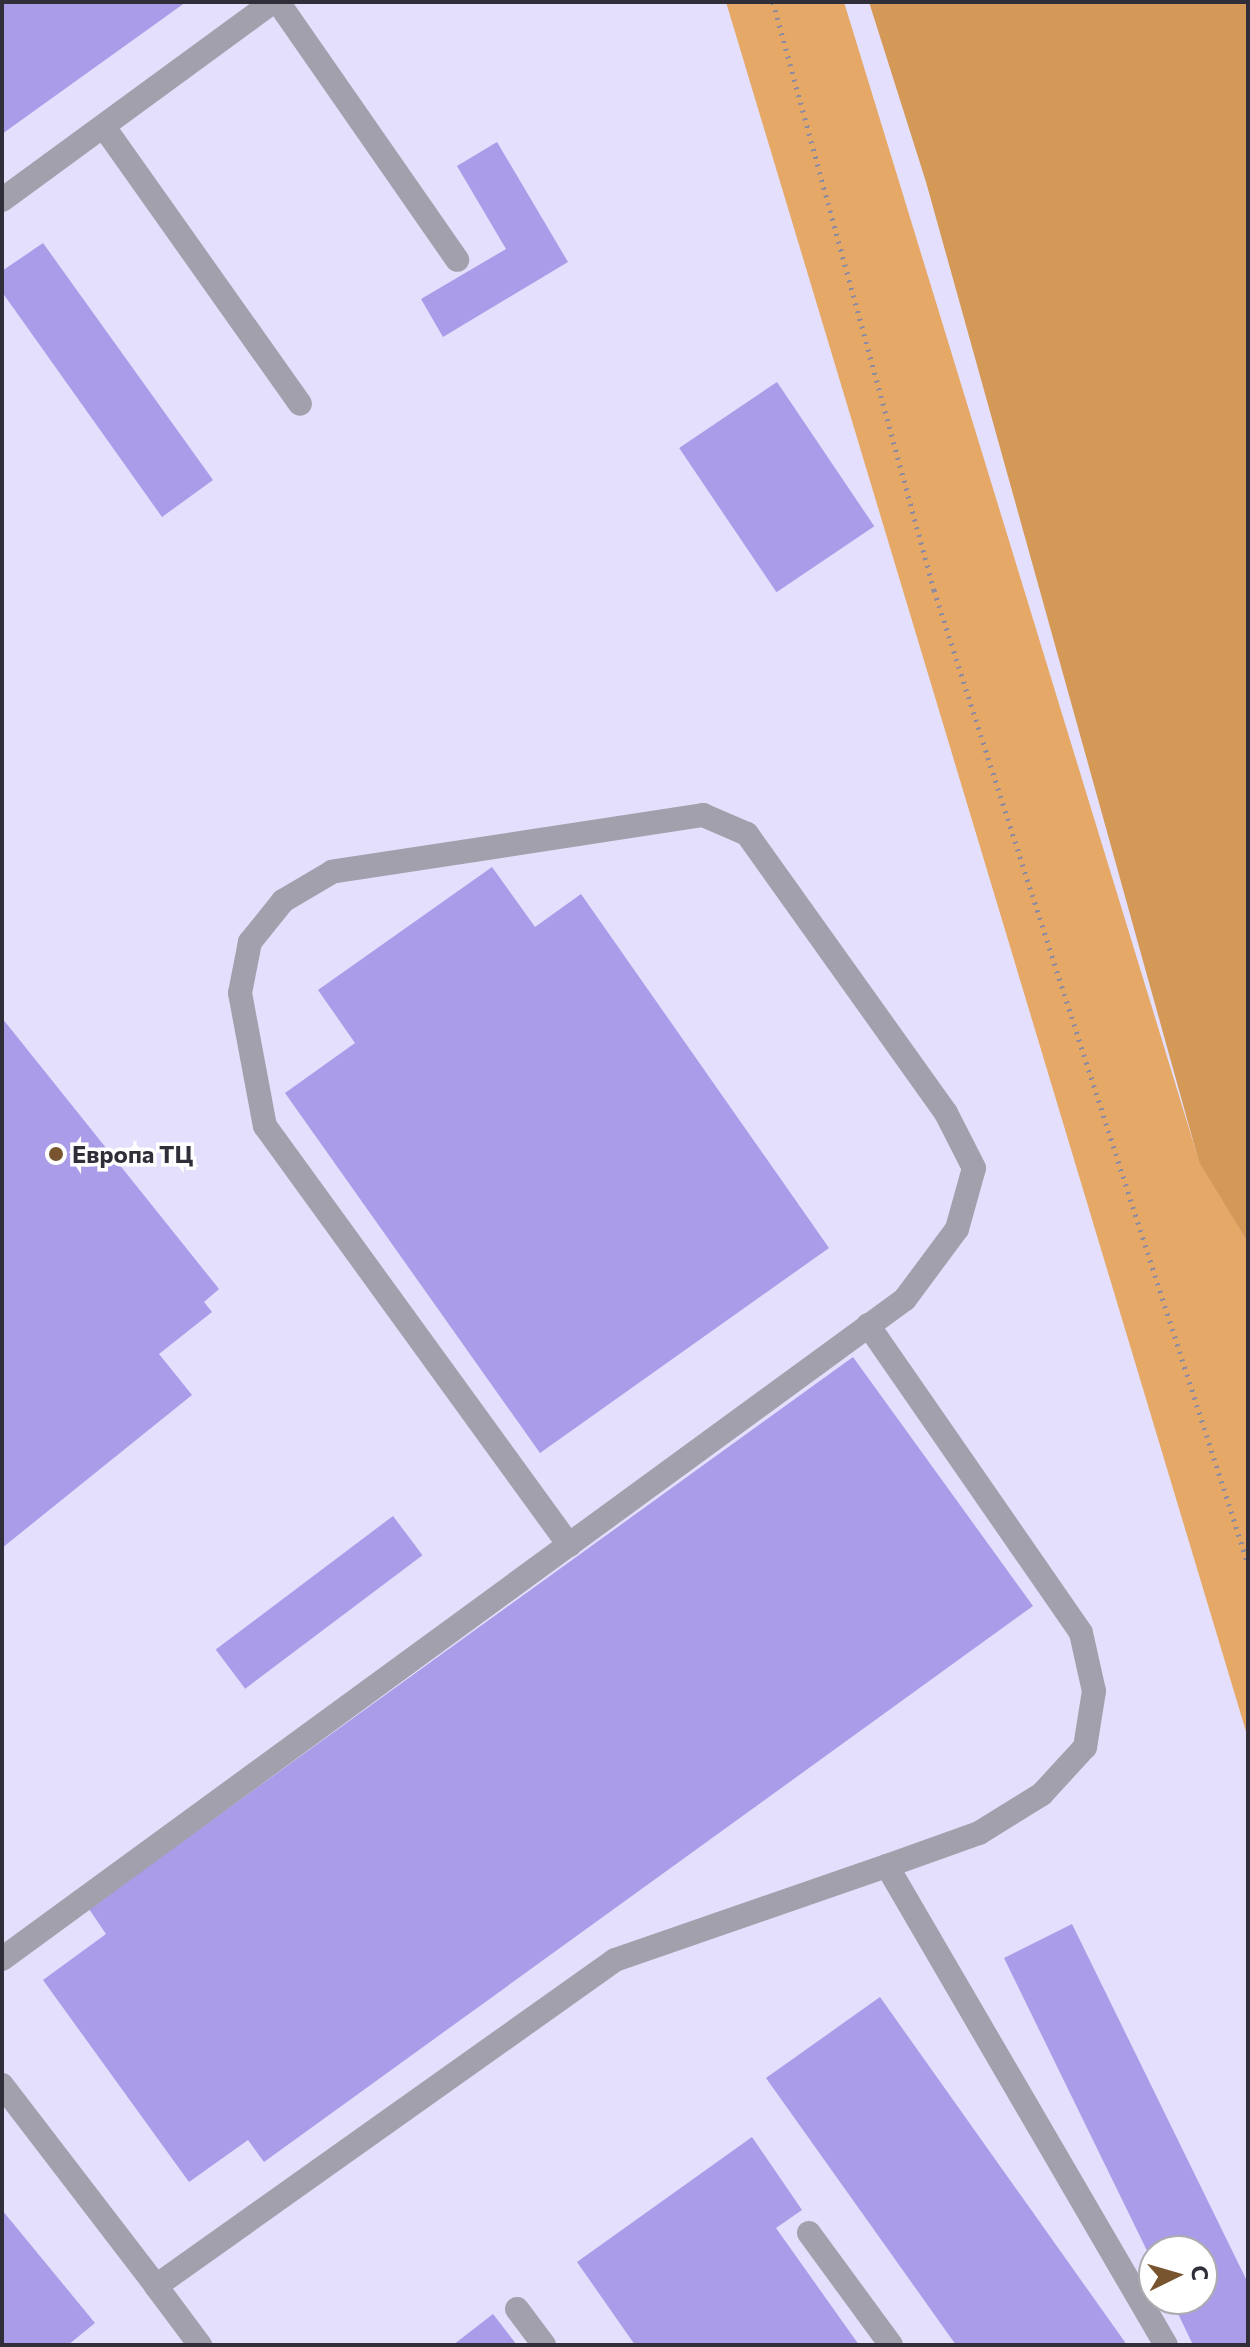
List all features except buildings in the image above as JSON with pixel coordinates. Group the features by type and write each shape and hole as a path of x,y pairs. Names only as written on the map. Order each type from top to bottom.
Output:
{"lane":[{"path":"2,200 275,3 457,260"},
{"path":"104,127 300,404"},
{"path":"2,1959 569,1545 868,1325 905,1299 957,1229 974,1168 946,1113 747,834 703,815 332,872 283,901 250,942 240,993 265,1126 569,1545"},
{"path":"156,2286 615,1960 979,1833 1042,1794 1085,1747 1094,1691 1081,1633 868,1325"},
{"path":"887,1866 1166,2345"},
{"path":"2,2085 200,2345"},
{"path":"809,2233 891,2345"},
{"path":"517,2309 544,2345"}],"path":[{"path":"773,2 934,590 1248,1564"}],"shaded area":[{"path":"726,2 844,2 1199,1161 1248,1243 1248,1738"},
{"path":"869,2 1248,2 1248,1243 1199,1162 926,182"}],"place":[{"name":"Европа ТЦ","path":"56,1154"}]}
